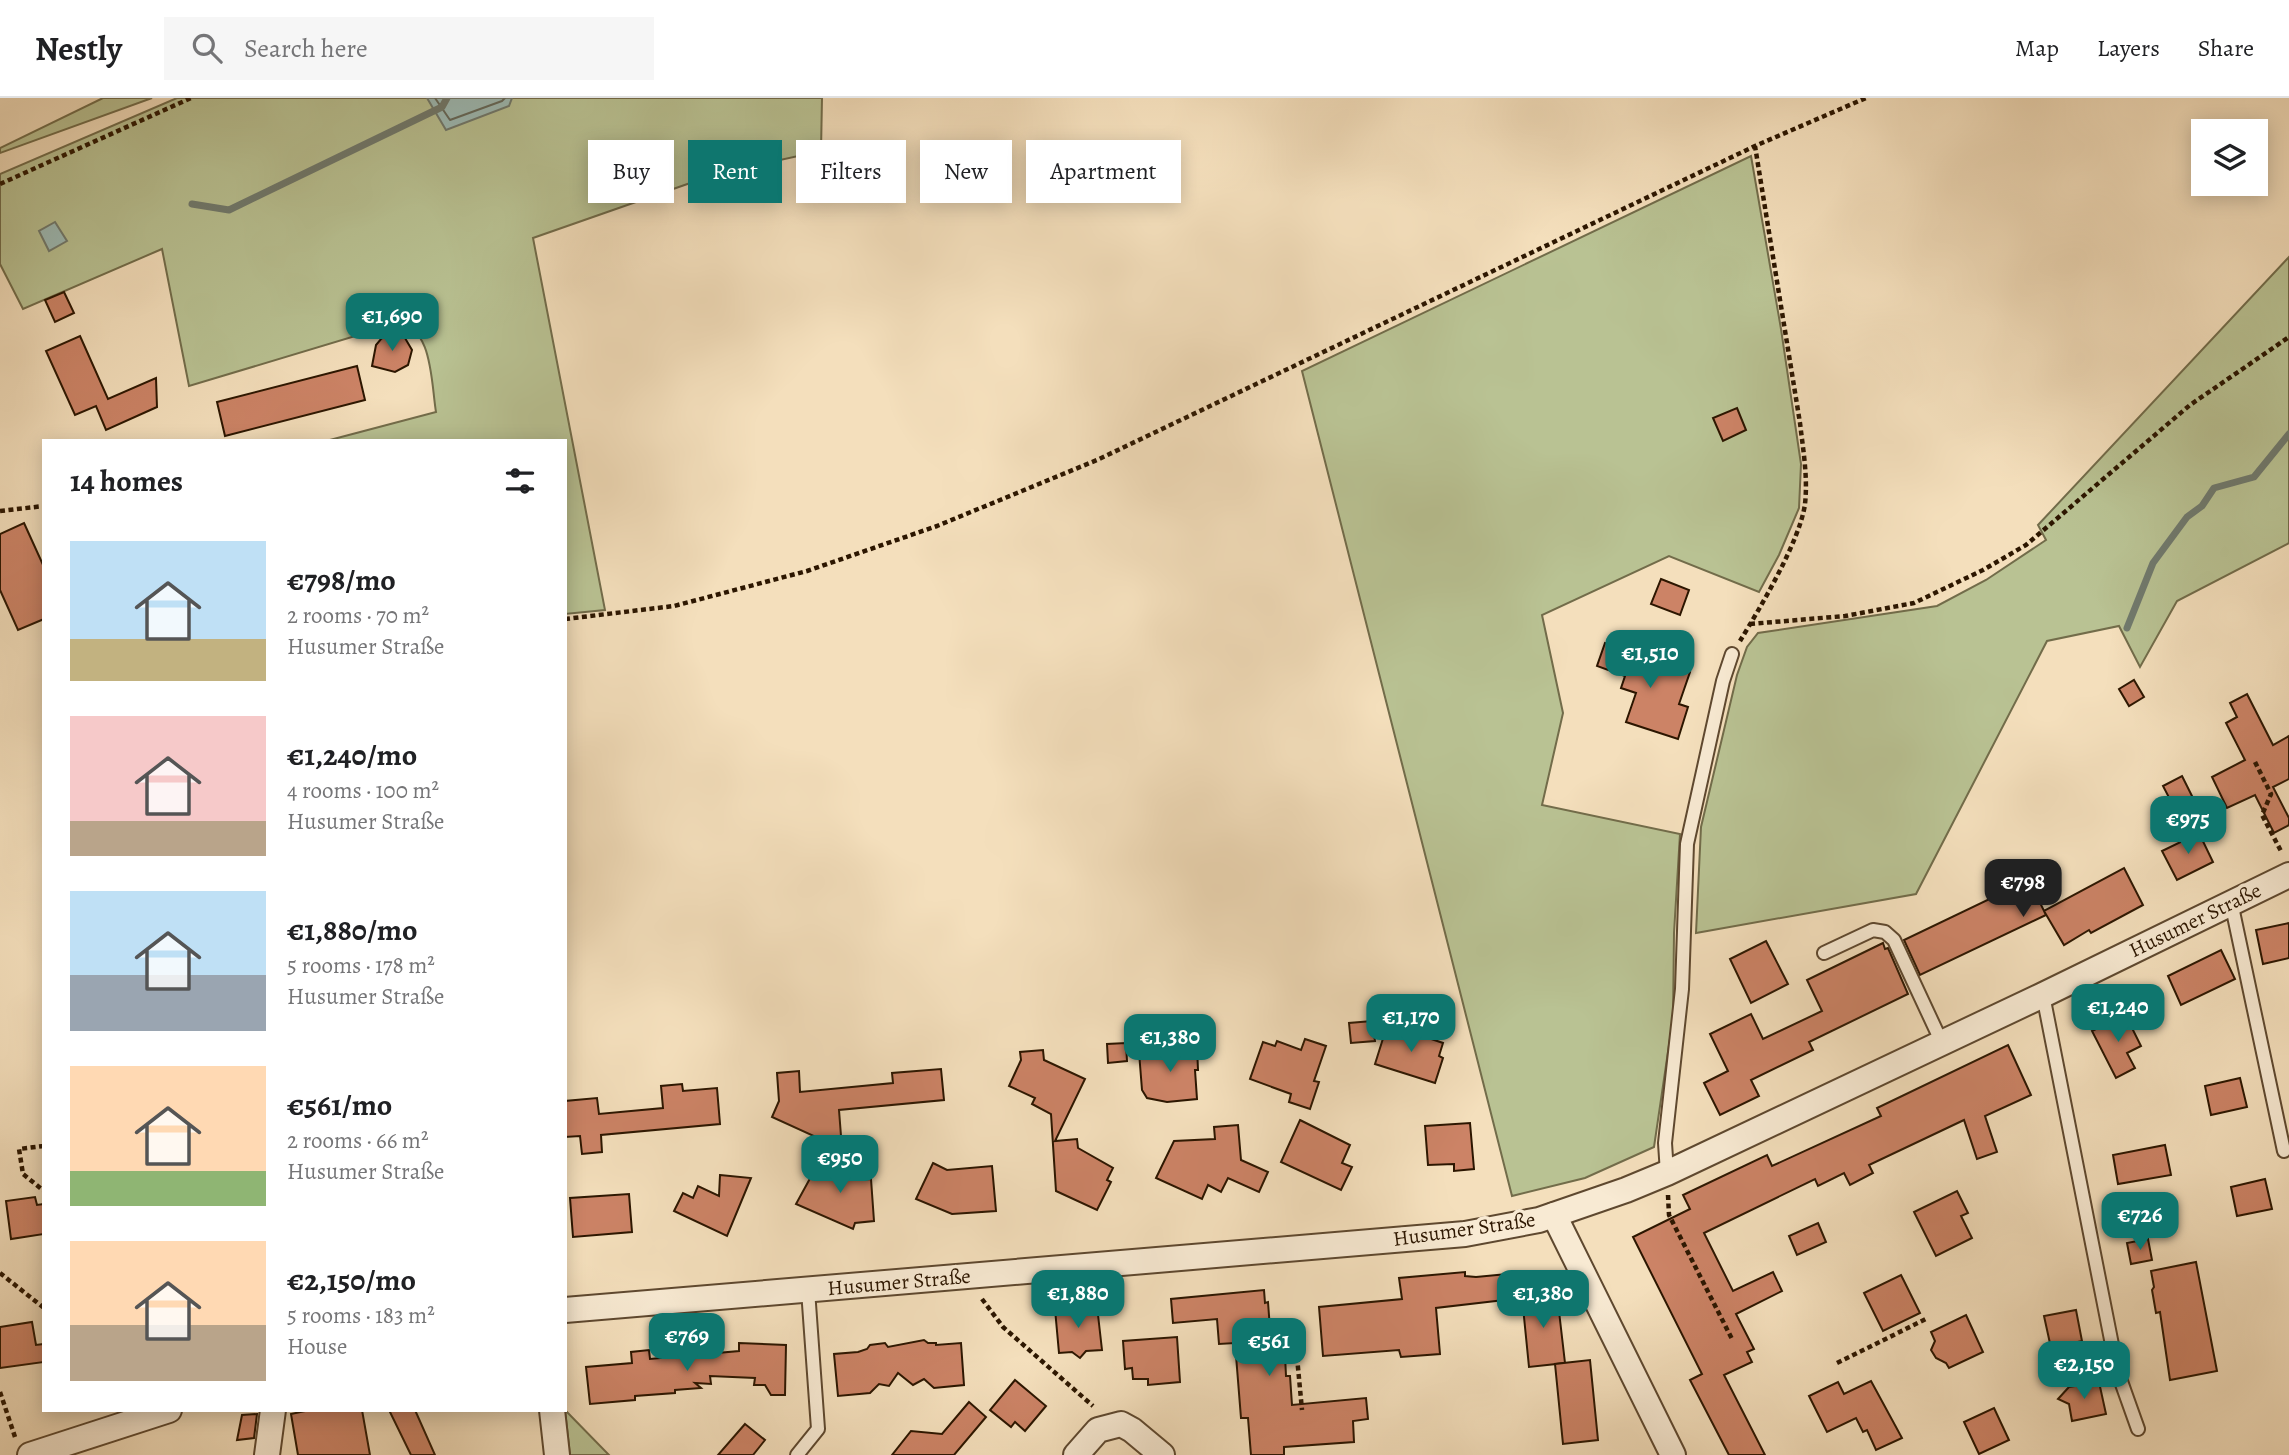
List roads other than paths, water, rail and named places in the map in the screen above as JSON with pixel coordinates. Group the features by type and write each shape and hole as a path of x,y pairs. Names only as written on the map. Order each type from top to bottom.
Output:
{"street":[{"name":"Husumer Straße","path":"567,1311 1465,1234 1523,1224 1667,1173 2043,995 2231,902 2286,865"},
{"path":"1554,1215 1673,1455"},
{"path":"23,1449 162,1412"},
{"path":"267,1455 273,1412"},
{"path":"552,1412 557,1455"},
{"path":"1076,1455 1098,1430 1121,1424 1162,1455"}],"lane":[{"path":"1667,1173 1665,1143 1682,989 1686,844 1723,681 1732,654"},
{"path":"2231,902 2284,1151"},
{"path":"1824,953 1873,930 1885,932 1894,940 1942,1043"},
{"path":"2043,995 2118,1370 2138,1429"},
{"path":"797,1455 818,1429 808,1290"}],"water":[{"path":"427,98 512,98 509,106 446,130"},
{"path":"55,222 67,241 49,251 39,231"}],"waterway":[{"path":"192,204 229,210 442,107 447,98"},
{"path":"2127,628 2153,563 2187,517 2202,506 2214,488 2254,477 2289,434"}]}
